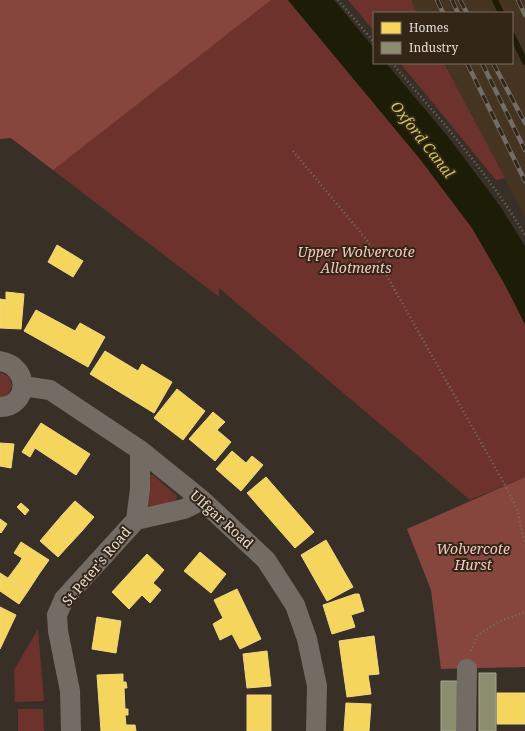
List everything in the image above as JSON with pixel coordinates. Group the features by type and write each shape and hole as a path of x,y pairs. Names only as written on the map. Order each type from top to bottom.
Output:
{"street":[{"path":"0,361 14,366 19,371 23,386 17,400 11,404 0,407"},
{"name":"Ulfgar Road","path":"23,386 50,390 140,450 202,500 266,560 295,605 307,639 317,686 316,731"},
{"name":"St Peter's Road","path":"136,520 140,489 140,450"},
{"name":"St Peter's Road","path":"71,731 70,691 58,631 57,615 64,599 136,520 184,509 202,500"},
{"path":"466,731 467,669"}],"path":[{"path":"338,0 373,41"},
{"path":"393,64 439,117 506,204 525,235"},
{"path":"293,150 366,239 517,509 525,545"},
{"path":"467,669 470,654 477,636 498,622 525,612"}],"shaded area":[{"path":"411,0 525,0 525,217 445,64 513,64 513,12 417,12"}],"green space":[{"name":"Upper Wolvercote Allotments","path":"0,0 288,0 420,159 472,228 504,283 525,324 525,477 470,500 219,288 219,297 11,138 0,139"},
{"path":"0,0 271,0 53,170 11,138 0,139"},
{"path":"348,0 411,0 417,12 373,12 373,30"},
{"path":"401,64 445,64 505,178 496,180"},
{"path":"0,372 9,377 12,386 8,395 0,399"},
{"path":"149,475 153,475 177,496 176,500 148,510"},
{"name":"Wolvercote Hurst","path":"525,477 525,667 441,669 431,590 407,529"},
{"path":"38,629 44,701 15,702 14,670"},
{"path":"18,709 43,709 44,731 18,731"}],"water":[{"name":"Oxford Canal","path":"288,0 334,0 373,47 373,64 387,64 449,138 500,206 525,246 525,324 504,283 472,228 420,159"}],"building: Homes":[{"path":"57,245 83,261 73,277 48,262"},
{"path":"6,292 24,294 21,329 0,328 0,299 6,300"},
{"path":"36,310 75,331 80,323 105,337 88,367 24,331"},
{"path":"105,351 138,371 142,364 172,382 154,413 90,374"},
{"path":"177,389 205,411 183,440 154,418"},
{"path":"213,412 225,422 217,430 231,442 215,461 189,439"},
{"path":"41,423 90,454 76,475 35,448 30,457 22,452"},
{"path":"0,443 14,444 11,468 0,466"},
{"path":"232,451 246,463 252,456 263,465 241,491 216,469"},
{"path":"266,477 314,532 295,548 247,493"},
{"path":"75,501 94,517 82,531 63,514"},
{"path":"21,503 29,510 25,515 17,507"},
{"path":"63,514 82,531 69,545 51,528"},
{"path":"0,519 7,524 1,533 0,532"},
{"path":"51,528 69,545 58,557 40,541"},
{"path":"326,540 353,587 327,601 301,555"},
{"path":"21,542 49,560 39,574 20,562 22,558 14,553"},
{"path":"200,552 226,574 211,593 184,571"},
{"path":"147,554 164,570 153,583 161,590 150,603 142,595 129,609 112,592"},
{"path":"20,562 39,574 28,591 8,578"},
{"path":"0,573 28,591 19,604 0,591"},
{"path":"237,589 261,639 240,649 232,634 220,640 213,624 223,618 214,600"},
{"path":"359,594 364,611 351,615 355,627 332,634 323,605"},
{"path":"0,607 16,615 0,649"},
{"path":"97,617 121,621 116,653 92,649"},
{"path":"374,636 379,674 368,675 371,694 347,697 339,641"},
{"path":"267,651 271,686 247,688 243,654"},
{"path":"123,674 123,682 126,682 127,688 124,688 125,709 128,709 128,715 125,715 126,725 135,725 136,731 101,731 97,675"},
{"path":"497,693 525,693 525,724 497,724"},
{"path":"247,695 271,695 271,731 247,731"},
{"path":"346,703 371,704 369,731 344,731"}],"building: Industry":[{"path":"479,673 496,673 496,731 479,731"},
{"path":"441,681 458,681 457,731 441,731"}],"waterway":[{"path":"495,0 501,12"},
{"path":"513,37 525,62"}],"railway":[{"path":"437,0 443,12"},
{"path":"452,0 458,12"},
{"path":"460,0 466,12"},
{"path":"518,0 525,15"},
{"path":"467,64 525,181"},
{"path":"482,64 525,150"},
{"path":"494,64 525,123"}]}
